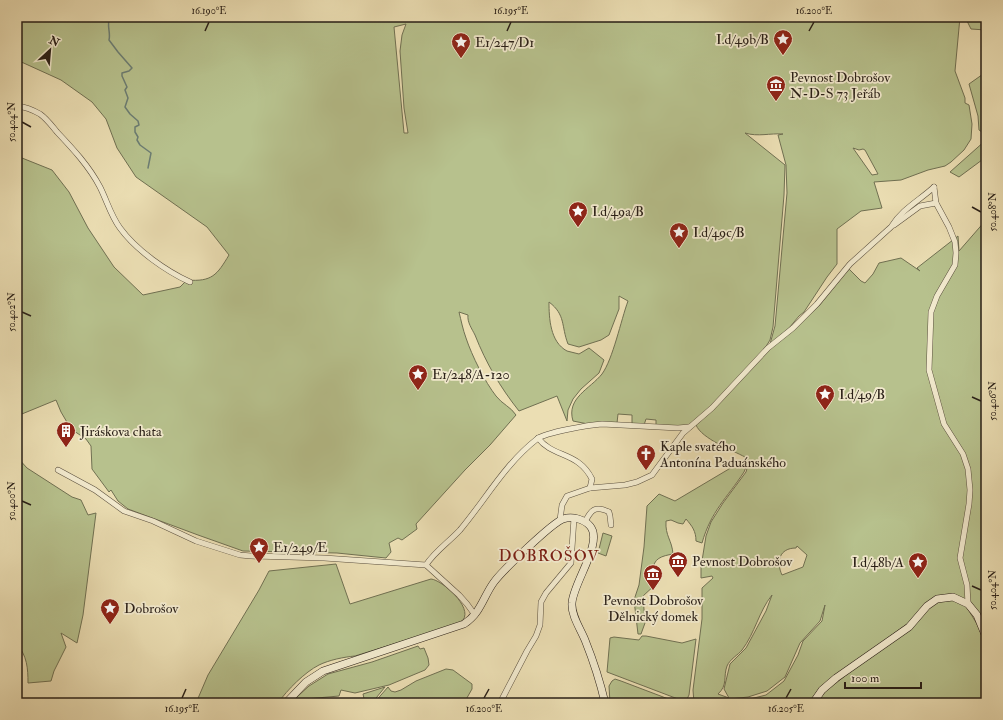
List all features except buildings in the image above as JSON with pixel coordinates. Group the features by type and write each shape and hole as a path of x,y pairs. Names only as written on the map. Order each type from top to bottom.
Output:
{"street":[{"path":"17,106 34,111 44,118 70,146 90,170 108,204 114,219 130,240 162,265 190,282"},
{"path":"891,227 904,210 934,187 936,203 951,231 955,242 955,265 937,296 931,312 929,370 944,424 963,454 970,478 969,504 960,558 966,580 968,604"},
{"path":"426,565 432,556 459,530 477,509 504,471 538,438 571,428 592,424 678,428 694,425 768,348 793,328 817,304 850,264 891,227 920,206 936,203"},
{"path":"560,520 562,505 567,496 590,488 625,485 637,482 652,475 673,445 689,427"},
{"path":"538,438 554,450 580,463 592,479 602,486"},
{"path":"58,470 95,490 124,511 153,521 196,541 240,555 324,558 426,565 459,595 475,615"},
{"path":"590,488 592,479"},
{"path":"585,522 591,511 600,509 608,512 611,525"},
{"path":"500,703 536,636 540,625 542,602 546,593 571,563 574,518"},
{"path":"286,703 306,682 323,671 460,626 469,621 480,608 491,586 500,575 550,527 560,520 574,518 585,522 594,531 591,552 576,588 572,603 575,616 598,675 605,703"},
{"path":"813,703 822,690 836,678 909,626 927,606 937,599 953,597 968,604 977,615 986,637"}],"green space":[{"path":"17,17 960,17 955,71 965,98 965,103 969,105 972,124 971,139 964,150 945,166 928,170 901,180 874,182 882,208 861,211 837,229 837,264 804,312 789,328 770,344 775,326 787,193 786,165 778,135 783,134 755,135 745,133 785,165 784,195 773,327 770,340 765,348 714,404 702,415 686,426 656,425 656,420 646,419 644,425 632,424 632,415 618,414 617,423 588,424 573,421 573,406 576,400 580,394 602,374 610,359 628,301 619,296 619,309 609,335 601,340 579,347 568,344 561,316 549,302 550,322 554,336 561,347 567,351 579,354 589,348 604,360 599,373 581,389 573,399 568,410 567,421 557,396 519,411 489,365 470,325 468,315 459,312 464,332 475,361 483,376 496,396 516,415 416,524 417,529 402,540 398,538 389,543 391,552 386,558 337,553 243,551 128,509 118,501 111,490 109,492 92,469 91,446 86,439 71,429 56,400 17,416 17,156 52,170 69,192 88,228 114,267 143,295 180,287 187,280 202,280 213,276 221,268 229,255 207,227 136,177 117,148 106,119 92,102 61,80 17,60","holes":["406,24 402,35 400,51 404,108 408,133 404,133 394,27","853,148 865,150 878,174 872,175"]},
{"path":"965,17 986,17 986,30 971,29"},
{"path":"986,72 986,129 982,132 979,130 978,116 969,84"},
{"path":"986,140 986,157 959,177 950,172"},
{"path":"986,220 986,630 970,602 954,594 936,596 907,624 820,687 809,703 694,703 693,690 702,619 702,588 713,578 712,576 701,578 701,567 706,536 711,522 746,472 748,465 745,457 704,435 696,425 714,409 768,351 818,307 849,269 865,283 873,274 879,263 901,258 920,271 917,268 958,236 959,251","holes":["797,546 807,555 803,567 782,575 779,565 780,557 786,550 796,548","772,595 766,611 746,648 730,664 724,689 729,698 718,694 724,684 727,666 730,661 742,650","825,605 822,621 803,641 798,655 784,681 766,695 738,702 730,699 748,697 767,691 785,677 800,643 820,621"]},
{"path":"17,457 27,468 72,497 81,500 88,515 96,513 83,615 77,643 61,633 66,647 54,671 51,681 28,683 26,662 23,653 17,644 17,494 20,496 17,493"},
{"path":"745,462 746,467 744,472 715,513 702,543 696,541 693,529 686,519 683,524 671,520 666,521 673,554 656,560 653,571 656,584 643,596 645,623 641,634 638,634 634,600 639,585 647,506 659,494 675,501 734,466"},
{"path":"603,533 612,536 606,556 598,553"},
{"path":"336,564 350,604 431,579 442,584 455,595 464,608 465,615 463,620 458,624 355,656 323,663 302,677 291,687 278,703 196,703 208,675 269,571"},
{"path":"953,600 966,606 977,624 986,645 986,703 816,703 825,692 929,608 938,602"},
{"path":"642,636 682,643 696,639 689,695 687,699 678,699 607,672 610,638 614,637 639,640"},
{"path":"418,646 420,649 424,648 428,658 429,665 425,670 389,685 355,693 341,690 339,696 295,700 309,686 328,674 372,662"},
{"path":"446,669 453,670 472,684 472,689 464,703 374,703 388,687 391,691 395,692 416,681"},
{"path":"615,679 679,703 610,703 609,686"},
{"path":"385,687 372,703 365,703 363,694"}],"waterway":[{"path":"110,17 108,23 109,40 132,68 129,71 122,73 127,87 125,90 128,98 125,107 138,121 139,125 135,127 135,132 138,137 137,140 140,145 151,153 148,168"}],"place":[{"name":"I.d/49b/B","path":"783,56"},
{"name":"E1/247/D1","path":"461,59"},
{"name":"Pevnost Dobrošov N-D-S 73 Jeřáb","path":"776,102"},
{"name":"I.d/49a/B","path":"578,228"},
{"name":"I.d/49c/B","path":"679,249"},
{"name":"E1/248/A-120","path":"418,391"},
{"name":"I.d/49/B","path":"825,411"},
{"name":"Jiráskova chata","path":"66,448"},
{"name":"Kaple svatého Antonína Paduánského","path":"646,471"},
{"name":"E1/249/E","path":"259,564"},
{"name":"Pevnost Dobrošov","path":"678,578"},
{"name":"I.d/48b/A","path":"918,579"},
{"name":"Pevnost Dobrošov Dělnický domek","path":"653,591"},
{"name":"Dobrošov","path":"110,625"}],"district":[{"name":"DOBROŠOV","path":"549,556"}]}
